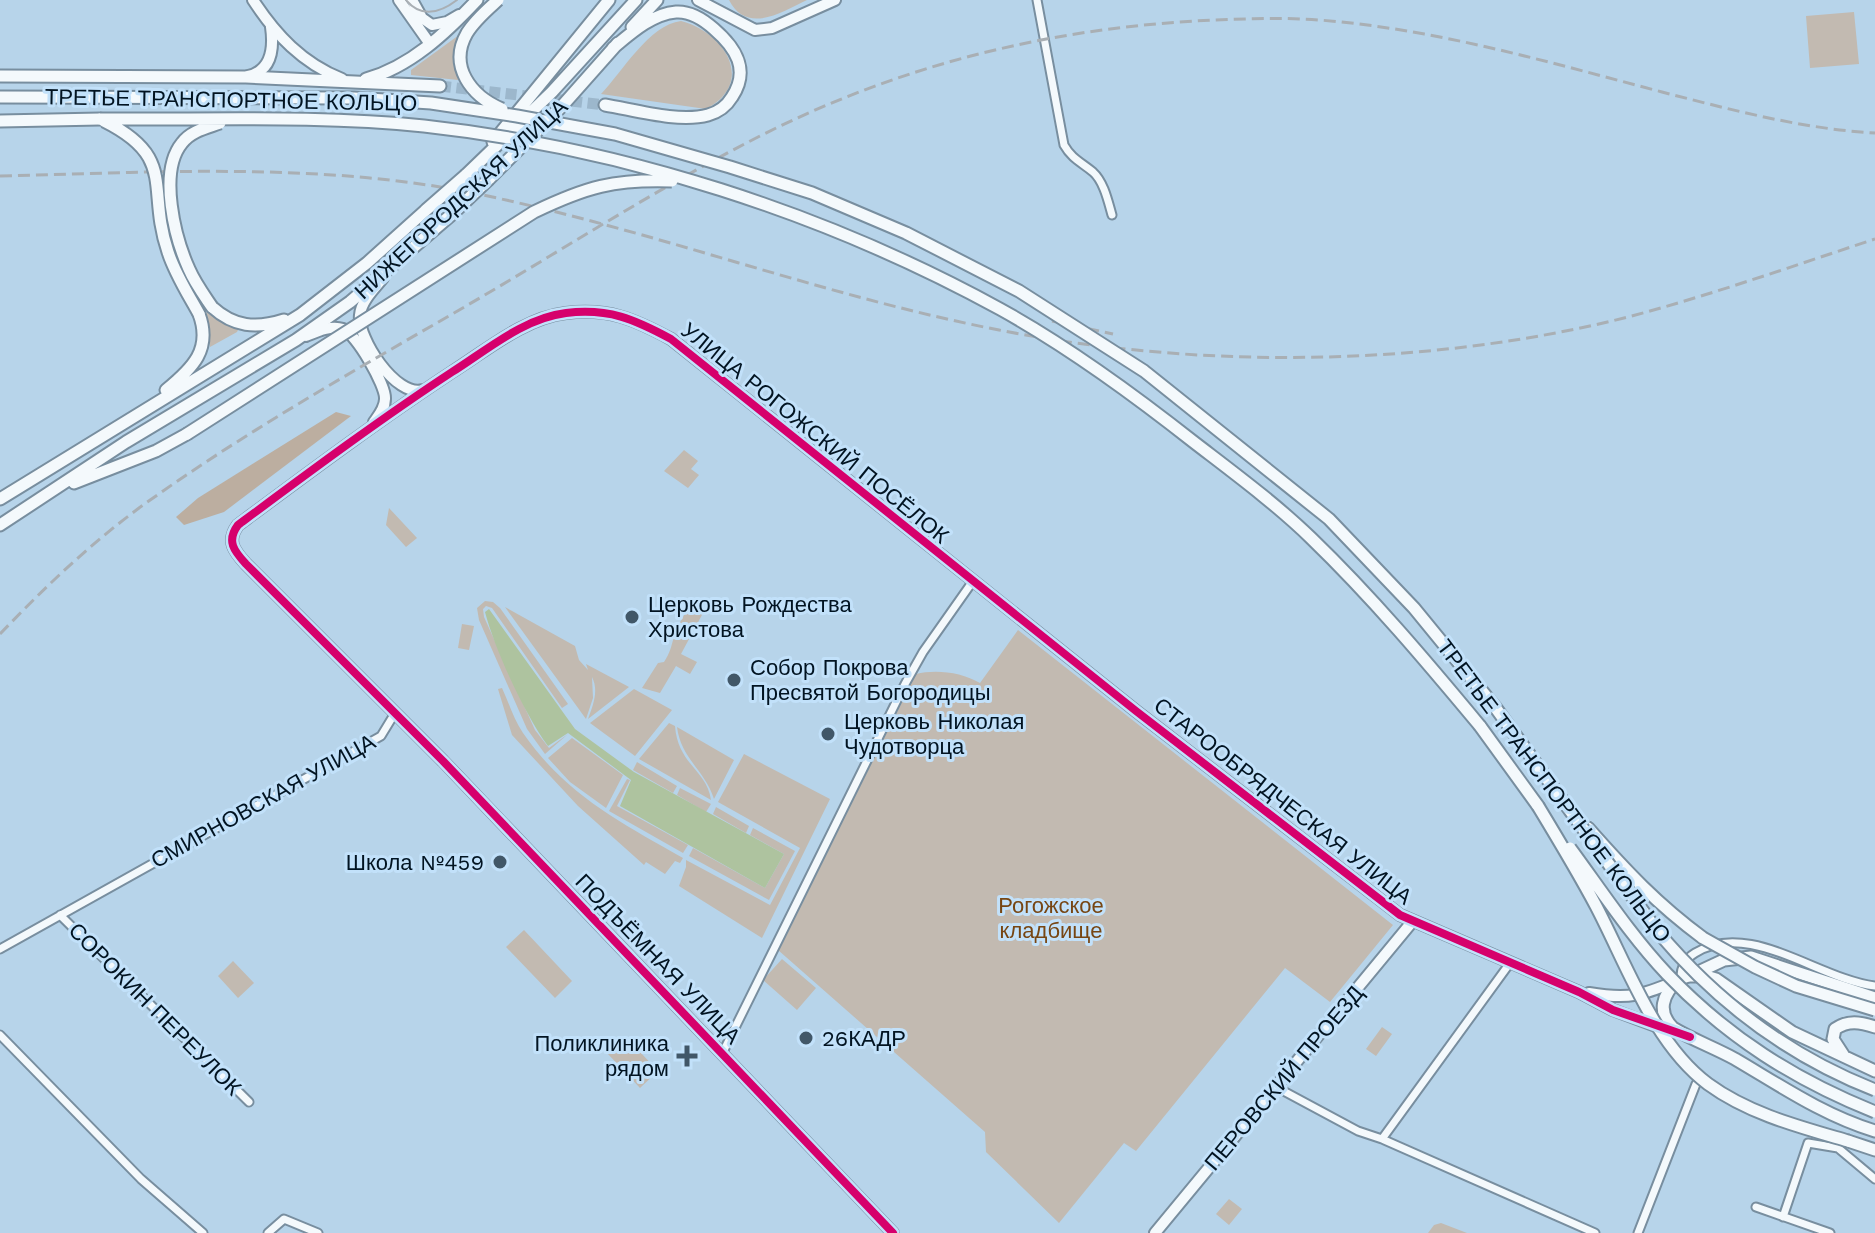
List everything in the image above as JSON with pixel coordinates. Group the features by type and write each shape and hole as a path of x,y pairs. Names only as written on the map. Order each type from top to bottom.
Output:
{"main road":[{"path":"349,81 381,75 401,65 430,44 477,0"},
{"path":"498,0 468,32 462,44 461,67 472,89 482,99 517,116"},
{"path":"466,175 609,0"},
{"path":"598,40 626,0"},
{"name":"НИЖЕГОРОДСКАЯ УЛИЦА","path":"0,499 300,315 367,263 466,175 552,92 636,0"},
{"name":"НИЖЕГОРОДСКАЯ УЛИЦА","path":"0,525 126,442 296,340 350,302 489,179 563,105 657,0"},
{"path":"605,105 685,117 704,116 718,112 728,102 740,80 735,49 706,23 682,12 654,18 613,48"},
{"path":"0,76 246,77 440,86"},
{"name":"ТРЕТЬЕ ТРАНСПОРТНОЕ КОЛЬЦО","path":"0,97 354,98 431,103 576,125 648,142 812,193 906,233 1019,291 1144,371 1329,519 1414,608 1495,707 1658,932 1713,991 1772,1038 1827,1070 1875,1090"},
{"path":"100,119 138,141 150,156 156,172 158,209 167,251 204,326 204,339 195,362 143,410"},
{"path":"231,120 197,130 183,142 173,157 170,173 172,205 180,246 191,273 212,307 221,315 247,327 271,325 300,315"},
{"name":"ТРЕТЬЕ ТРАНСПОРТНОЕ КОЛЬЦО","path":"0,121 352,121 422,126 562,149 726,191 802,217 890,253 1003,310 1122,386 1309,535 1395,624 1480,726 1641,944 1697,1004 1729,1031 1787,1071 1875,1112"},
{"path":"37,500 89,475 156,451 187,434 534,212 571,194 602,184 633,180 672,181 726,191"},
{"path":"1558,793 1635,882 1703,938 1796,986 1875,1010"},
{"path":"1538,806 1594,902 1658,1029 1681,1061 1737,1102 1777,1120 1875,1150"},
{"path":"1875,998 1751,957 1724,960 1682,978 1663,1000 1663,1014 1673,1028 1736,1060 1786,1092 1825,1112 1875,1131"},
{"path":"1682,978 1706,976 1716,979 1792,1032 1875,1071"},
{"path":"1847,1059 1833,1039 1835,1029 1843,1023 1854,1022 1875,1027"}],"street":[{"path":"253,0 271,27 315,67 349,81"},
{"path":"399,0 430,44"},
{"path":"412,0 422,18 432,25 447,22 468,10"},
{"path":"644,14 663,0"},
{"path":"698,0 748,28 764,30 835,0"},
{"path":"709,0 718,9"},
{"path":"1037,0 1064,145 1071,157 1094,173 1112,215"},
{"path":"246,77 257,74 268,63 273,40 271,27"},
{"path":"391,268 362,308 361,326 388,375 416,392 429,388"},
{"name":"УЛИЦА РОГОЖСКИЙ ПОСЁЛОК","path":"231,544 231,534 238,525 370,427 516,331 546,317 594,312 634,319 681,346 973,581"},
{"path":"296,340 325,328 343,329 350,333 384,391 383,410 370,427"},
{"name":"СМИРНОВСКАЯ УЛИЦА","path":"0,949 381,736 395,713 246,564 231,544"},
{"path":"723,1052 882,727 923,652 973,581"},
{"name":"СТАРООБРЯДЧЕСКАЯ УЛИЦА","path":"973,581 1205,765 1412,922 1579,992 1613,1010 1690,1037"},
{"name":"ПОДЪЁМНАЯ УЛИЦА","path":"395,713 723,1052 893,1233"},
{"name":"СОРОКИН ПЕРЕУЛОК","path":"60,915 249,1102"},
{"name":"ПЕРОВСКИЙ ПРОЕЗД","path":"1155,1233 1412,922"},
{"path":"1682,978 1680,971 1691,955 1706,947 1733,942 1758,945 1841,977 1875,986"},
{"path":"1382,1139 1510,963"},
{"name":"СТАРООБРЯДЧЕСКАЯ УЛИЦА","path":"1579,992 1619,998 1640,996 1682,978"},
{"path":"0,1035 141,1179 203,1233"},
{"path":"1638,1233 1696,1084"},
{"path":"1276,1087 1358,1131 1595,1233"},
{"path":"1783,1217 1808,1143 1838,1148 1875,1179"},
{"path":"1756,1207 1830,1233"},
{"path":"268,1233 284,1219 318,1233"}],"green space":[{"path":"729,0 807,0 776,15 755,19 736,11"},
{"path":"1854,12 1859,64 1810,68 1806,16"},
{"path":"681,21 710,36 729,59 732,72 730,85 721,98 706,109 601,94 647,40 669,24"},
{"path":"459,35 465,37 457,54 458,80 411,75 411,70"},
{"path":"206,312 238,330 237,332 210,347"},
{"path":"684,450 698,461 691,469 699,475 688,488 664,471"},
{"path":"389,508 417,538 406,547 386,525"},
{"path":"485,601 493,602 500,608 568,704 562,708 492,608 486,606 483,609 484,617 535,730 549,748 568,734 545,754 527,729 479,620 477,608"},
{"path":"690,605 703,613 681,654 697,662 690,674 676,666 660,693 642,688 658,663 666,659"},
{"path":"505,607 575,646 579,660 588,670 586,664 629,687 588,719 595,693 592,677 593,698 586,719"},
{"path":"462,624 474,626 469,650 458,648"},
{"name":"Рогожское кладбище","path":"1018,630 1393,925 1330,1002 1285,968 1136,1151 1124,1143 1059,1223 986,1152 985,1132 778,950 916,674 948,672 980,683"},
{"path":"502,688 523,733 557,774 596,805 683,858 680,863 675,861 665,874 646,862 644,865 578,806 512,735 498,689"},
{"path":"634,689 672,710 635,756 590,723"},
{"path":"669,723 675,726 681,750 704,781 711,800 639,759"},
{"path":"677,727 734,760 714,799 683,748"},
{"path":"572,738 623,775 606,808 570,782 548,758"},
{"path":"744,754 830,799 762,938 679,886 686,860 770,905 800,848 718,802"},
{"path":"637,762 677,786 673,793 633,770"},
{"path":"627,779 630,780 617,806 688,845 683,853 609,811"},
{"path":"680,788 711,804 706,812 677,795"},
{"path":"716,807 749,826 746,833 713,814"},
{"path":"753,828 795,851 769,900 689,856 693,848 765,888 784,854 750,835"},
{"path":"524,930 572,981 555,998 506,947"},
{"path":"782,959 816,988 797,1010 763,980"},
{"path":"233,961 254,983 238,998 218,976"},
{"path":"1382,1027 1392,1034 1376,1056 1366,1049"},
{"path":"625,1036 658,1071 640,1088 607,1053"},
{"path":"1229,1199 1242,1209 1229,1225 1216,1214"},
{"path":"1441,1223 1467,1233 1428,1233 1434,1225"}],"shaded area":[{"path":"336,412 351,416 224,512 184,525 176,517 198,498"},
{"path":"489,609 575,729 634,772 784,854 765,888 620,806 631,780 568,733 548,746 503,663 485,612"}],"tunnel":[{"path":"440,86 605,105"}],"tram line":[{"path":"406,0 418,9 431,12 457,0"}],"railway":[{"path":"0,634 70,565 126,518 221,452 337,381 719,157 810,112 916,72 970,56 1025,43 1138,26 1241,19 1319,20 1363,24 1449,39 1768,118 1875,133"},
{"path":"0,176 250,172 374,178 436,186 560,213 873,301 999,330 1123,349 1253,357 1415,352 1469,347 1575,329 1690,299 1875,239"},
{"path":"1052,321 1113,334"}],"cycle path":[{"path":"893,1233 443,761 246,564 233,546 232,536 238,525 264,505 425,390 506,336 535,321 566,313 595,312 633,321 671,339 1136,711 1400,915 1579,992 1613,1010 1690,1037"}],"place":[{"name":"Церковь Рождества Христова","path":"632,617"},
{"name":"Собор Покрова Пресвятой Богородицы","path":"734,680"},
{"name":"Церковь Николая Чудотворца","path":"828,734"},
{"name":"Школа №459","path":"500,862"},
{"name":"26КАДР","path":"806,1038"},
{"name":"Поликлиника рядом","path":"687,1056"}]}
